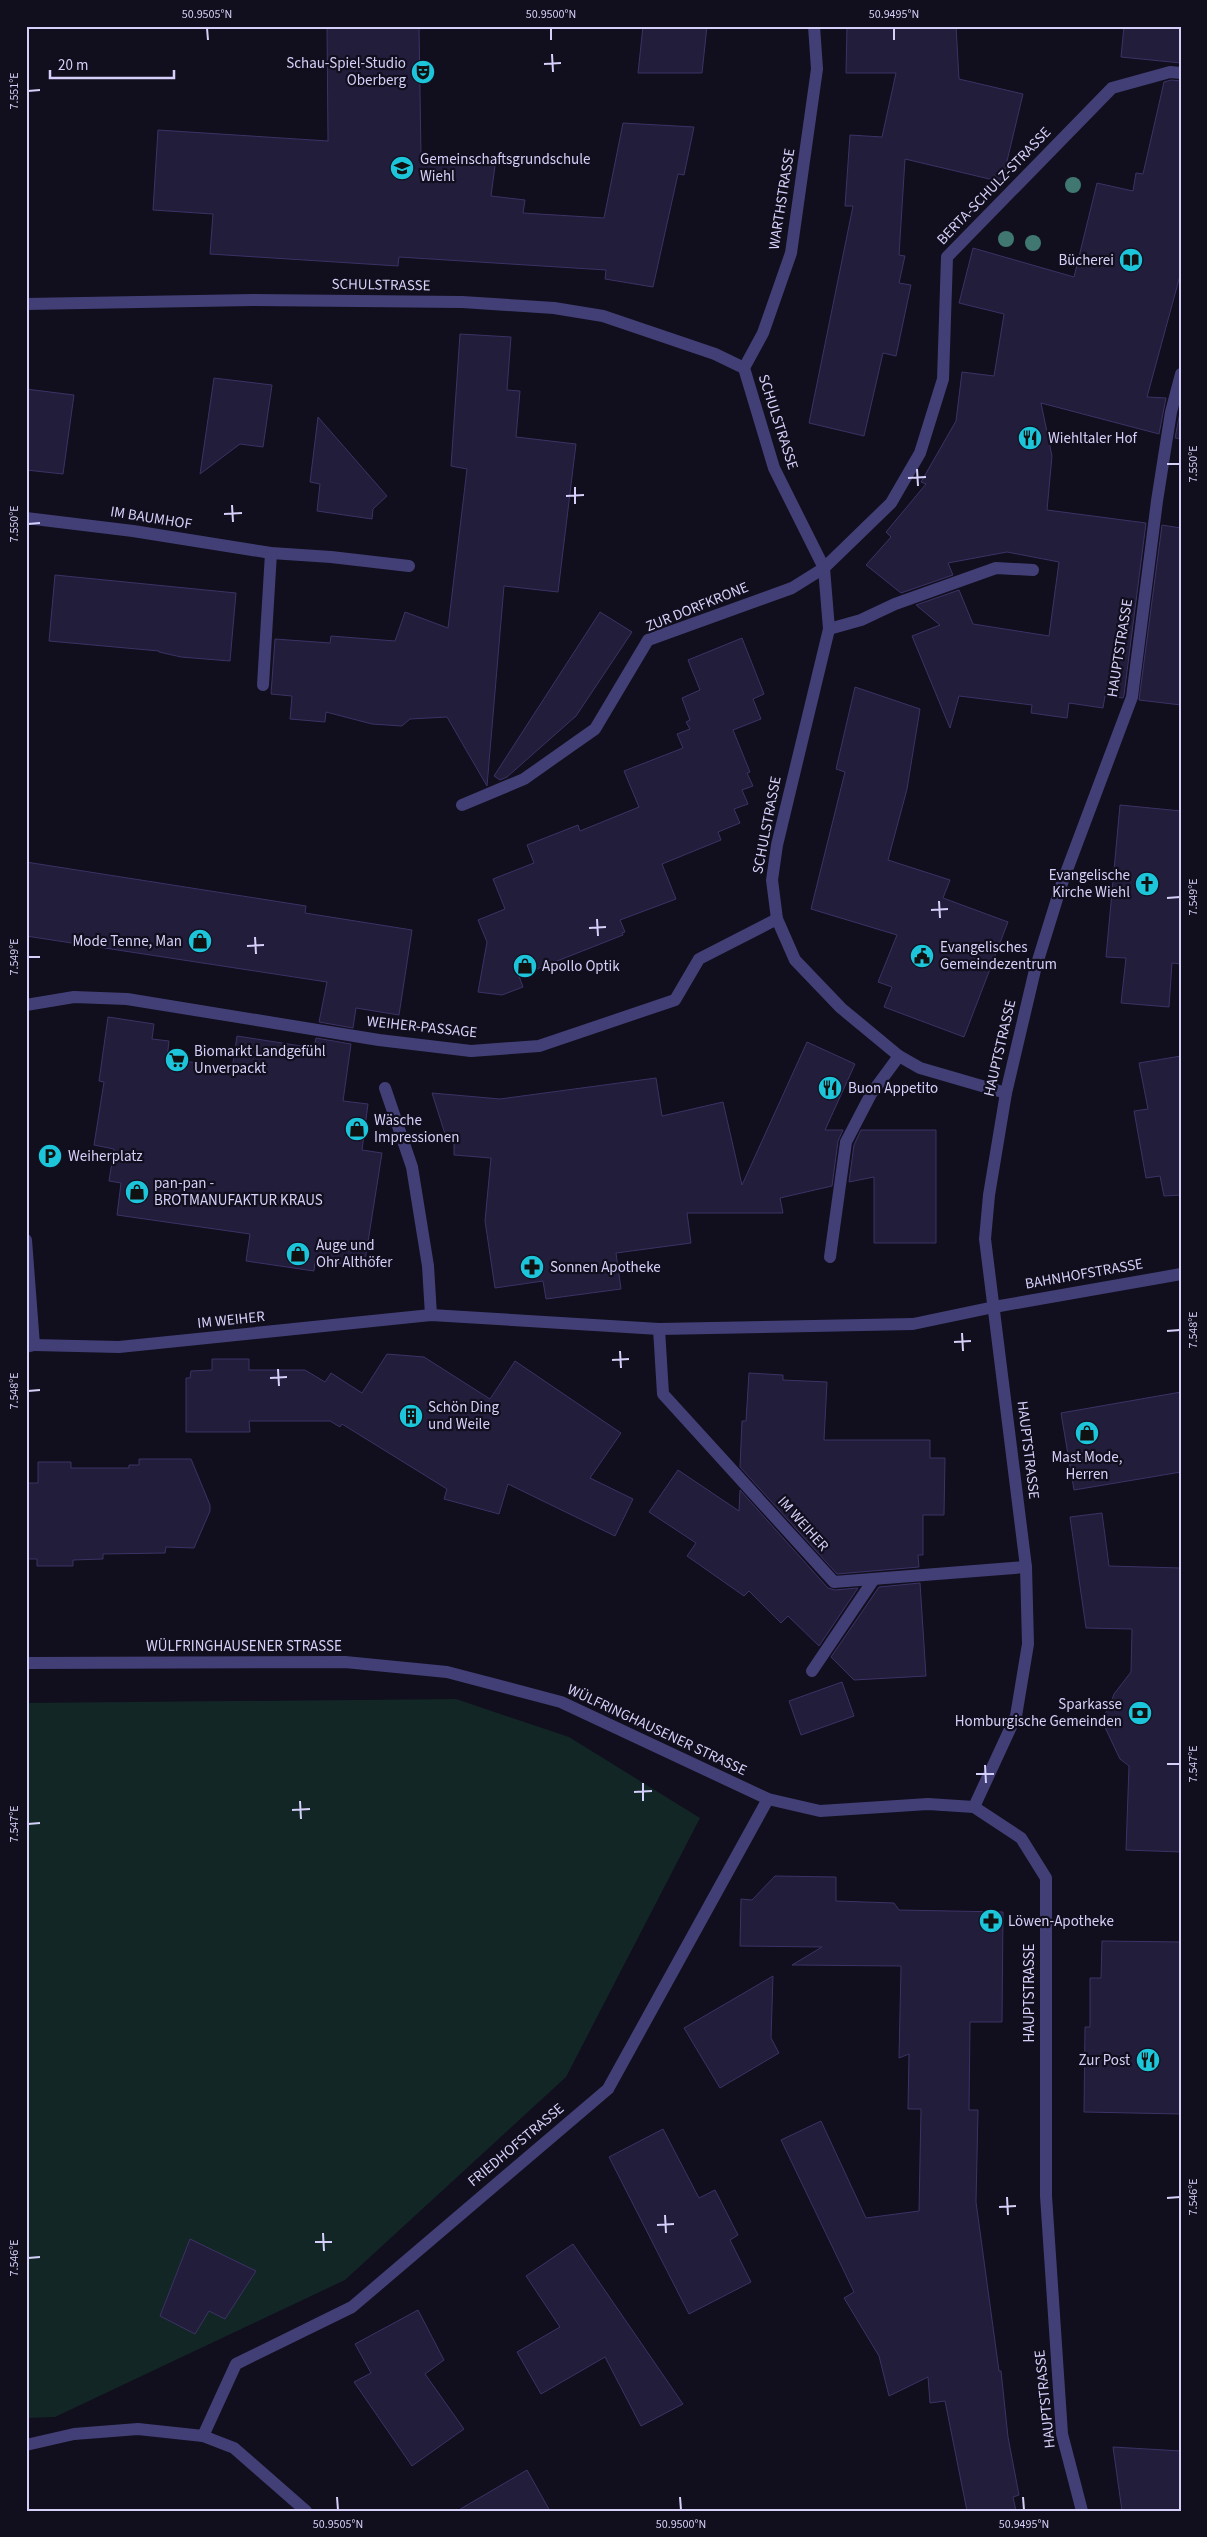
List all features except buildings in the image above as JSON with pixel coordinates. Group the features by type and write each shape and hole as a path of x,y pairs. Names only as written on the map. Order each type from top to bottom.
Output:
{"street":[{"name":"WARTHSTRASSE","path":"744,368 763,333 791,254 818,69 814,26"},
{"name":"BERTA-SCHULZ-STRASSE","path":"824,568 891,503 920,453 943,379 947,257 1112,88 1170,72 1181,73"},
{"name":"SCHULSTRASSE","path":"26,304 272,300 462,302 554,308 603,316 715,354 744,368 774,468 824,568 829,629 777,845 772,880 777,919 795,960 841,1008 899,1056 920,1068 1006,1092"},
{"name":"HAUPTSTRASSE","path":"1082,2511 1062,2434 1046,2196 1046,1878 1021,1838 974,1808 1016,1716 1028,1644 1026,1567 985,1239 989,1195 1006,1092 1035,970 1061,886 1132,697 1157,501 1171,412 1181,374"},
{"name":"IM BAUMHOF","path":"26,518 133,531 271,553 331,557 409,566"},
{"path":"262,685 271,553"},
{"name":"ZUR DORFKRONE","path":"462,805 524,779 596,729 648,640 792,588 824,568"},
{"path":"829,629 862,620 895,604 996,568 1033,570"},
{"name":"WEIHER-PASSAGE","path":"26,1005 74,997 127,999 379,1040 471,1051 539,1046 675,1000 700,959 777,919"},
{"path":"830,1257 846,1142 870,1094 899,1056"},
{"path":"384,1088 412,1166 428,1266 431,1316"},
{"path":"26,1240 30,1346"},
{"name":"BAHNHOFSTRASSE","path":"994,1307 1181,1274"},
{"name":"IM WEIHER","path":"30,1346 119,1347 431,1316 659,1329 913,1324 994,1307"},
{"name":"IM WEIHER","path":"659,1329 663,1394 834,1582 1026,1567"},
{"path":"812,1671 874,1579"},
{"name":"WÜLFRINGHAUSENER STRASSE","path":"26,1663 345,1662 447,1672 561,1702 768,1799 820,1811 928,1804 974,1808"},
{"name":"FRIEDHOFSTRASSE","path":"203,2436 236,2364 352,2307 608,2089 768,1799"},
{"path":"26,2445 74,2434 138,2429 203,2436 234,2448 306,2511"}],"green space":[{"path":"456,1699 569,1737 700,1818 566,2077 345,2280 55,2417 26,2418 26,1703"}],"place":[{"name":"Schau-Spiel-Studio Oberberg","path":"423,72"},
{"name":"Gemeinschaftsgrundschule Wiehl","path":"402,168"},
{"name":"Bücherei","path":"1131,260"},
{"name":"Wiehltaler Hof","path":"1030,438"},
{"name":"Evangelische Kirche Wiehl","path":"1147,884"},
{"name":"Mode Tenne, Man","path":"200,941"},
{"name":"Evangelisches Gemeindezentrum","path":"922,956"},
{"name":"Apollo Optik","path":"525,966"},
{"name":"Biomarkt Landgefühl Unverpackt","path":"177,1060"},
{"name":"Buon Appetito","path":"830,1088"},
{"name":"Wäsche Impressionen","path":"357,1129"},
{"name":"Weiherplatz","path":"50,1156"},
{"name":"pan-pan - BROTMANUFAKTUR KRAUS","path":"137,1192"},
{"name":"Auge und Ohr Althöfer","path":"298,1254"},
{"name":"Sonnen Apotheke","path":"532,1267"},
{"name":"Schön Ding und Weile","path":"411,1416"},
{"name":"Mast Mode, Herren","path":"1087,1433"},
{"name":"Sparkasse Homburgische Gemeinden","path":"1140,1713"},
{"name":"Löwen-Apotheke","path":"991,1921"},
{"name":"Zur Post","path":"1148,2060"}]}
